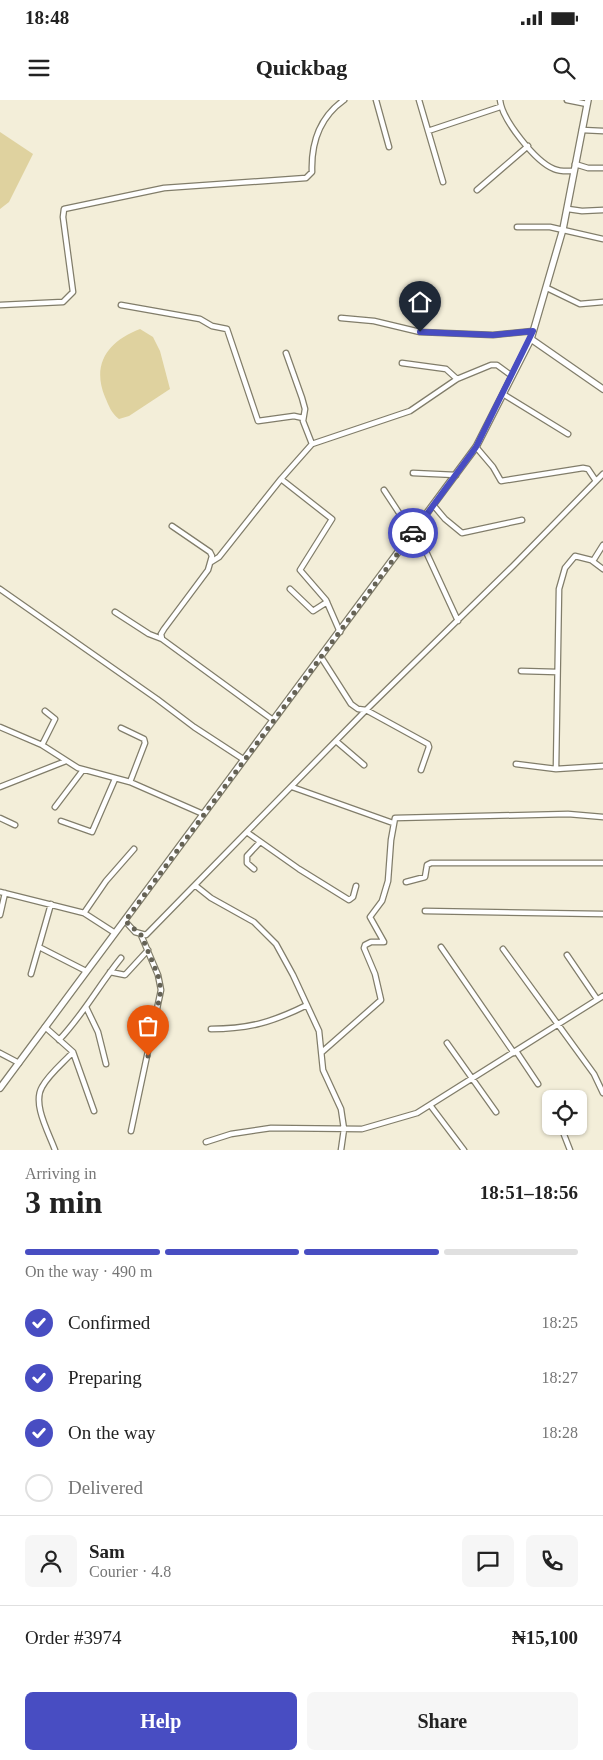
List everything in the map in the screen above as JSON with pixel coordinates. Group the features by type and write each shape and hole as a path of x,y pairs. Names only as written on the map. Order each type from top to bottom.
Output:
{"street":[{"path":"0,305 64,302 73,292 63,217 64,209 164,188 306,178 312,172 313,149 324,119 344,100"},
{"path":"376,100 389,147"},
{"path":"419,100 443,182"},
{"path":"500,100 500,107 509,123 528,146 553,169 574,171"},
{"path":"0,1088 476,447 531,339 563,229 588,102 568,100"},
{"path":"428,131 500,107"},
{"path":"582,130 603,131"},
{"path":"477,190 528,146"},
{"path":"575,164 588,168 603,168"},
{"path":"568,209 582,212 603,210"},
{"path":"517,227 563,229 603,239"},
{"path":"547,288 580,304 603,302"},
{"path":"121,305 200,319 212,326 227,330 258,421 294,416 303,418"},
{"path":"341,318 374,320 420,332 493,335 533,331"},
{"path":"531,339 603,389"},
{"path":"286,353 302,398 305,409 303,418 312,444"},
{"path":"402,362 446,369 457,379"},
{"path":"162,639 161,634 164,629 211,562 219,557 281,479 312,444 410,411 457,379 494,365 512,376"},
{"path":"503,394 568,434"},
{"path":"476,447 493,466 501,481 583,468 588,469 596,481"},
{"path":"413,474 456,475"},
{"path":"141,935 146,935 196,886 366,710 458,621 603,474"},
{"path":"281,479 332,519 300,570 328,602 340,632"},
{"path":"384,490 407,525 416,530 458,621"},
{"path":"434,506 445,519 462,533 522,520"},
{"path":"172,526 210,552 212,556 211,562"},
{"path":"593,562 603,545"},
{"path":"556,769 557,672 561,576 575,556 581,556 603,568"},
{"path":"0,589 194,727 243,759"},
{"path":"290,589 313,611 328,602"},
{"path":"115,612 149,634 162,639 274,720"},
{"path":"321,657 351,704 358,709 366,710 428,744 421,770"},
{"path":"521,671 557,672"},
{"path":"42,745 54,718 45,712"},
{"path":"0,727 58,753 66,761 83,770 130,782 203,814"},
{"path":"121,728 144,739 146,743 130,782"},
{"path":"336,741 364,765"},
{"path":"0,787 66,761"},
{"path":"516,764 556,769 603,766"},
{"path":"55,807 83,770"},
{"path":"61,821 92,832 115,779"},
{"path":"292,786 393,823"},
{"path":"322,1052 381,1000 375,974 364,948 369,942 384,942 370,917 382,901 388,881 395,818 400,816 568,814 603,816"},
{"path":"0,818 15,825"},
{"path":"248,832 299,869 349,900 353,897 356,886"},
{"path":"254,869 247,863 247,856 260,842"},
{"path":"84,912 106,881 134,849"},
{"path":"406,882 425,877 427,865 431,863 603,863"},
{"path":"196,886 211,898 254,922 276,944 319,1031 323,1070 340,1108 344,1129 341,1150"},
{"path":"0,915 2,893 84,912 115,933"},
{"path":"31,974 51,904"},
{"path":"425,911 440,909 603,914"},
{"path":"125,921 141,935 161,990 160,1003 131,1131"},
{"path":"39,947 86,971"},
{"path":"441,948 538,1084"},
{"path":"503,948 594,1074 603,1093"},
{"path":"110,972 125,974 148,950"},
{"path":"206,1142 231,1134 271,1128 362,1129 417,1113 601,999 567,955"},
{"path":"59,1040 76,1023 121,958"},
{"path":"211,1029 238,1029 258,1025 280,1018 307,1005"},
{"path":"86,1007 98,1032 106,1064"},
{"path":"45,1027 73,1052 94,1112"},
{"path":"447,1043 496,1112"},
{"path":"54,1150 39,1102 39,1093 43,1085 73,1052"},
{"path":"0,1053 19,1063"},
{"path":"430,1105 464,1150"},
{"path":"564,1135 570,1150"}],"shaded area":[{"path":"0,132 33,154 9,202 0,209"},
{"path":"140,329 153,337 160,351 170,389 129,416 119,419 112,412 101,385 100,374 102,364 106,355 119,340"}],"way so far":[{"path":"148,1056 160,1003 161,990 158,975 141,935 135,932 125,921 243,759 413,533"}],"route":[{"path":"413,533 476,447 531,339 533,331 493,335 468,332 420,332"}]}
